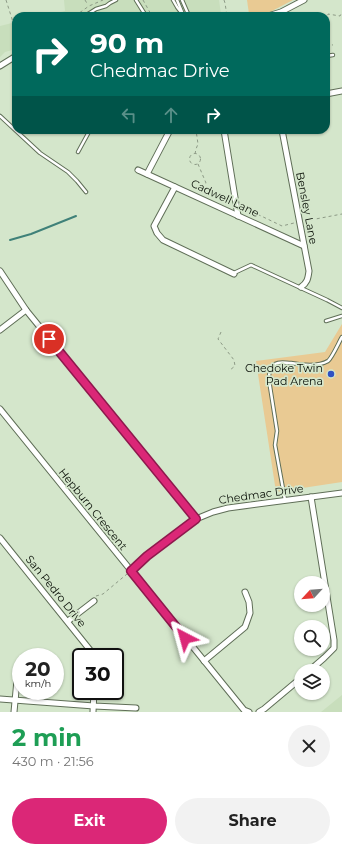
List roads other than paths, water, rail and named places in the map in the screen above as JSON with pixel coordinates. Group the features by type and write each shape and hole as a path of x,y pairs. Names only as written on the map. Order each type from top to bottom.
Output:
{"street":[{"path":"281,12 304,0"},
{"path":"0,66 12,58"},
{"path":"330,93 342,91"},
{"path":"148,174 168,134"},
{"path":"225,134 240,216"},
{"name":"Bensley Lane","path":"283,134 309,271 308,278 305,284 301,287"},
{"name":"Cadwell Lane","path":"138,170 304,246"},
{"path":"175,187 154,226 157,233 163,240 234,274"},
{"path":"0,271 26,310 196,519"},
{"path":"0,330 26,310"},
{"name":"Hepburn Crescent","path":"0,409 244,710 249,712"},
{"name":"Chedmac Drive","path":"131,571 147,556 196,519 213,512 228,508 342,493"},
{"path":"312,497 334,640 334,648 317,664"},
{"name":"San Pedro Drive","path":"0,538 88,648"},
{"path":"204,661 245,627 250,613 249,602 245,592"},
{"path":"68,621 94,598"},
{"path":"259,712 294,684"},
{"path":"0,699 93,709 136,708"},
{"path":"14,712 15,701"}],"lane":[{"path":"91,12 116,0"},
{"path":"136,0 144,12"},
{"path":"173,0 181,12"},
{"path":"177,0 182,12"},
{"path":"182,0 187,12"},
{"path":"0,116 12,127"},
{"path":"19,134 40,154 68,172 86,192"},
{"path":"78,152 88,134"},
{"path":"234,274 251,264 342,308"},
{"path":"326,322 342,316"},
{"path":"285,501 275,445 277,431 269,375 270,369 279,362 316,364 329,360 342,337"}],"waterway":[{"path":"10,240 31,234 76,216"}],"place":[{"name":"Chedoke Twin Pad Arena","path":"331,374"}]}
